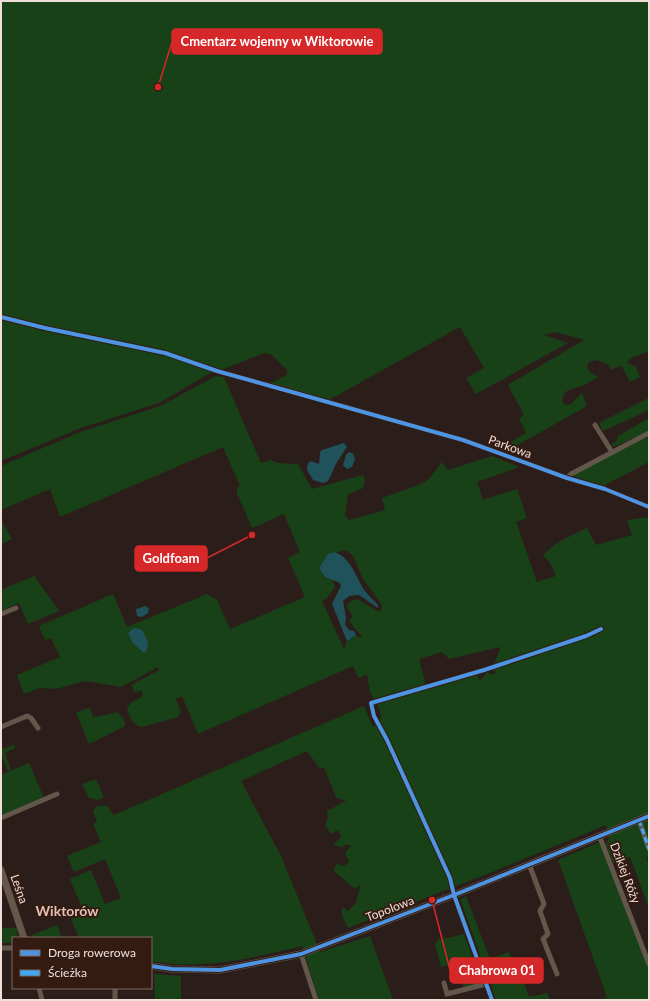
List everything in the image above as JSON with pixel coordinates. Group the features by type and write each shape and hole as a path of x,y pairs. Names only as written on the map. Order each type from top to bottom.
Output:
{"street":[{"name":"Parkowa","path":"265,384 463,440 567,478 605,489 649,507"},
{"path":"596,425 612,452"},
{"path":"567,478 571,474 649,433"},
{"path":"1,614 16,608"},
{"path":"492,1000 454,895 450,878 387,740 374,716 371,703 484,670 586,636 601,629"},
{"path":"1,727 28,716 38,728"},
{"path":"1,818 57,794"},
{"name":"Topolowa","path":"152,966 172,969 220,970 301,954 454,895 649,816"},
{"path":"639,820 649,849"},
{"name":"Dzikiej Róży","path":"599,835 649,964"},
{"path":"529,864 544,904 540,911 548,934 543,939 557,974"},
{"name":"Leśna","path":"1,870 24,937"},
{"path":"1,948 12,948"},
{"path":"301,954 316,1000"},
{"path":"444,983 447,994 486,984"},
{"path":"39,989 42,1000"},
{"path":"115,989 115,1000"}],"green space":[{"path":"1,1 649,1 649,351 629,359 627,363 636,367 640,377 630,382 621,365 611,370 609,365 597,360 589,362 587,366 589,371 598,377 583,385 568,390 562,401 565,405 571,404 582,393 587,406 507,451 500,448 526,433 519,418 524,415 508,385 584,340 555,332 544,335 568,343 476,394 466,378 484,368 460,327 329,400 271,383 287,375 287,370 271,354 264,353 221,370 217,369 159,403 81,428 1,461"},
{"path":"216,376 224,377 261,463 271,460 277,463 298,464 312,489 363,475 365,479 363,488 348,495 345,516 349,520 385,510 382,498 421,484 429,479 442,462 448,470 492,456 519,467 477,482 483,500 517,489 527,518 516,522 537,582 556,576 549,561 543,556 552,547 563,540 587,528 596,545 632,535 627,520 649,517 649,857 646,857 649,865 649,908 630,857 613,863 606,844 609,838 606,825 495,871 348,928 342,916 342,907 348,911 356,903 361,884 355,889 333,870 337,864 344,866 349,862 345,853 351,846 347,844 342,847 333,845 341,837 338,830 331,834 325,825 328,818 327,811 346,801 336,797 324,767 320,769 307,751 241,781 282,858 320,952 370,936 393,1000 319,1000 302,946 246,959 190,965 152,961 152,937 79,937 71,919 84,913 70,879 91,870 105,904 121,898 105,859 74,872 67,856 101,842 93,824 97,822 93,811 97,806 107,806 114,815 364,706 373,727 381,718 380,710 370,692 367,674 358,678 353,666 198,734 182,696 176,699 181,712 178,717 142,727 136,725 132,720 127,708 132,702 143,696 141,690 135,693 131,685 159,670 158,667 121,687 85,681 56,689 40,688 24,694 17,675 60,657 51,638 45,640 39,626 113,594 127,627 207,594 217,600 230,629 305,597 288,558 300,552 284,514 252,528 237,493 237,488 240,486 223,447 60,517 50,489 1,510 1,466 80,432 160,406","holes":["346,550 353,556 363,579 382,605 381,610 377,611 357,599 351,601 346,606 353,616 349,621 362,637 360,638 356,635 347,641 344,649 322,601 327,598 335,587 332,579 325,577 328,554","500,647 492,669 496,673 492,675 487,672 481,680 478,679 478,672 427,690 419,659 442,652 449,659"]},
{"path":"649,398 649,410 603,431 599,423"},
{"path":"649,418 649,431 614,447 611,444 617,441 618,436"},
{"path":"649,436 649,462 603,486 574,477 573,474"},
{"path":"1,520 12,539 1,544"},
{"path":"34,576 59,611 28,624 19,603 1,611 1,590"},
{"path":"90,708 93,717 117,712 124,719 125,726 89,744 76,713"},
{"path":"14,744 15,748 5,753 11,770 8,771 1,754 1,745 4,749"},
{"path":"29,763 44,798 1,816 1,775"},
{"path":"96,779 104,797 98,800 89,798 82,784"},
{"path":"600,842 649,968 649,1000 601,1000 607,997 558,860"},
{"path":"466,896 490,959 509,952 519,980 523,979 529,997 547,993 550,1000 496,1000 460,899"},
{"path":"57,925 62,937 33,937 32,935"},
{"path":"1,928 17,928 17,937 12,937 12,943 1,943"},
{"path":"464,934 482,983 464,988 457,963 441,967 435,944 438,940"},
{"path":"154,974 181,976 181,1000 155,1000"}],"water":[{"path":"344,443 347,447 337,462 328,481 323,483 313,480 307,470 308,463 311,461 319,464 320,452 322,450"},
{"path":"349,452 353,454 355,459 352,467 347,469 343,465 346,455"},
{"path":"335,552 346,559 365,591 378,605 378,608 359,595 349,596 343,601 346,618 345,625 349,630 354,631 356,635 347,641 332,604 341,586 340,583 325,577 319,568 328,554"},
{"path":"146,606 149,609 148,613 142,617 137,616 136,609"},
{"path":"134,628 142,630 146,639 148,648 144,653 133,643 128,633"}],"marked path":[{"path":"639,820 649,849"}],"cycle path":[{"path":"1,317 45,328 165,353 217,371 463,440 567,478 605,489 649,507"},
{"path":"492,1000 454,895 450,878 387,740 374,716 371,703 484,670 586,636 601,629"},
{"path":"152,966 172,969 220,970 301,954 454,895 649,816"}],"place":[{"name":"Cmentarz wojenny w Wiktorowie","path":"158,87"},
{"name":"Goldfoam","path":"252,535"},
{"name":"Chabrowa 01","path":"432,900"}],"district":[{"name":"Wiktorów","path":"67,911"}]}
